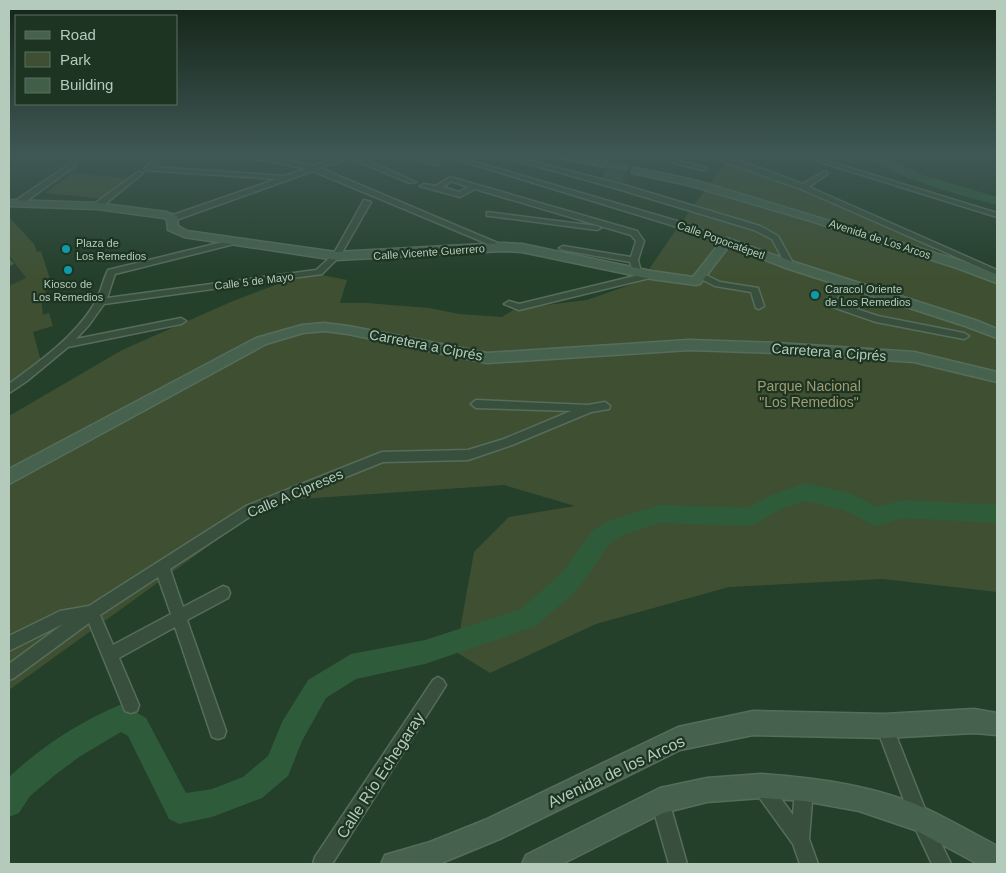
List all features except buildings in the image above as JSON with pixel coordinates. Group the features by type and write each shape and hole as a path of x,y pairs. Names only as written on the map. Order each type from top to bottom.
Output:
{"main road":[{"name":"Avenida de Los Arcos","path":"733,195 996,276"},
{"path":"13,203 97,206 166,215 173,218"},
{"name":"Calle Vicente Guerrero","path":"173,218 172,228 179,233 336,256 503,247 522,248 635,266 651,275 698,278"},
{"path":"698,278 727,241"},
{"name":"Calle Popocatépetl","path":"727,241 790,265 970,323 997,334"},
{"name":"Carretera a Ciprés","path":"9,477 261,341 302,329 324,327 348,330 487,358 689,345 778,348 914,357 997,377"},
{"name":"Avenida de los Arcos","path":"394,864 430,855 493,829 678,739 754,723 884,726 974,721 997,724"},
{"path":"535,864 660,801 707,790 762,786 804,789 859,799 920,819 997,860"}],"street":[{"path":"13,203 26,195"},
{"path":"97,206 111,195"},
{"path":"173,218 238,195"},
{"path":"377,195 503,247"},
{"path":"504,195 634,233 640,241 635,266 563,248"},
{"name":"Calle Popocatépetl","path":"579,195 727,241"},
{"path":"647,195 757,228 775,238 790,265"},
{"path":"822,195 912,234 929,245 996,276"},
{"path":"931,195 997,215"},
{"name":"Calle 5 de Mayo","path":"102,301 313,274 325,269 336,256 367,202"},
{"path":"490,214 634,233"},
{"path":"9,389 47,362 65,344 102,301 108,291 111,272 235,241"},
{"path":"509,304 519,306 586,292 651,275"},
{"name":"Calle Vicente Guerrero","path":"698,278 718,284 755,290 758,306"},
{"path":"841,282 830,303 876,319 964,336"},
{"path":"65,344 181,321"},
{"path":"476,404 590,408"},
{"name":"Calle A Cipreses","path":"9,644 60,618 92,612 250,510 382,457 468,455 508,442 590,408 606,406"},
{"path":"162,567 218,732"},
{"path":"110,655 223,593"},
{"path":"9,673 92,612 131,705"},
{"name":"Calle Río Echegaray","path":"322,864 438,685"},
{"path":"884,726 920,819 942,864"},
{"path":"762,786 800,839 809,864"},
{"path":"800,839 804,789"},
{"path":"660,801 678,864"}],"green space":[{"path":"62,195 110,195 104,199"},
{"name":"Parque Nacional \"Los Remedios\"","path":"702,195 820,195 850,206 929,243 943,260 997,281 997,592 883,579 729,587 596,624 490,673 456,652 474,552 509,517 575,506 504,485 271,501 9,690 9,416 122,350 233,301 296,277 322,275 347,280 340,303 367,303 429,308 459,314 502,317 515,309 587,300 641,281"},
{"path":"9,217 34,244 37,252 41,251 53,288 45,289 46,295 41,297 43,315 49,313 53,326 33,332 41,361 9,382"}],"waterway":[{"path":"975,195 997,201"},
{"path":"9,803 20,786 33,774 83,739 122,717 137,727 179,809 212,803 252,788 278,766 292,732 317,689 351,667 425,652 528,618 570,581 601,537 619,527 660,514 751,517 776,502 805,492 849,502 875,517 904,509 997,514"}],"place":[{"name":"Plaza de Los Remedios","path":"66,249"},
{"name":"Kiosco de Los Remedios","path":"68,270"},
{"name":"Caracol Oriente de Los Remedios","path":"815,295"}]}
